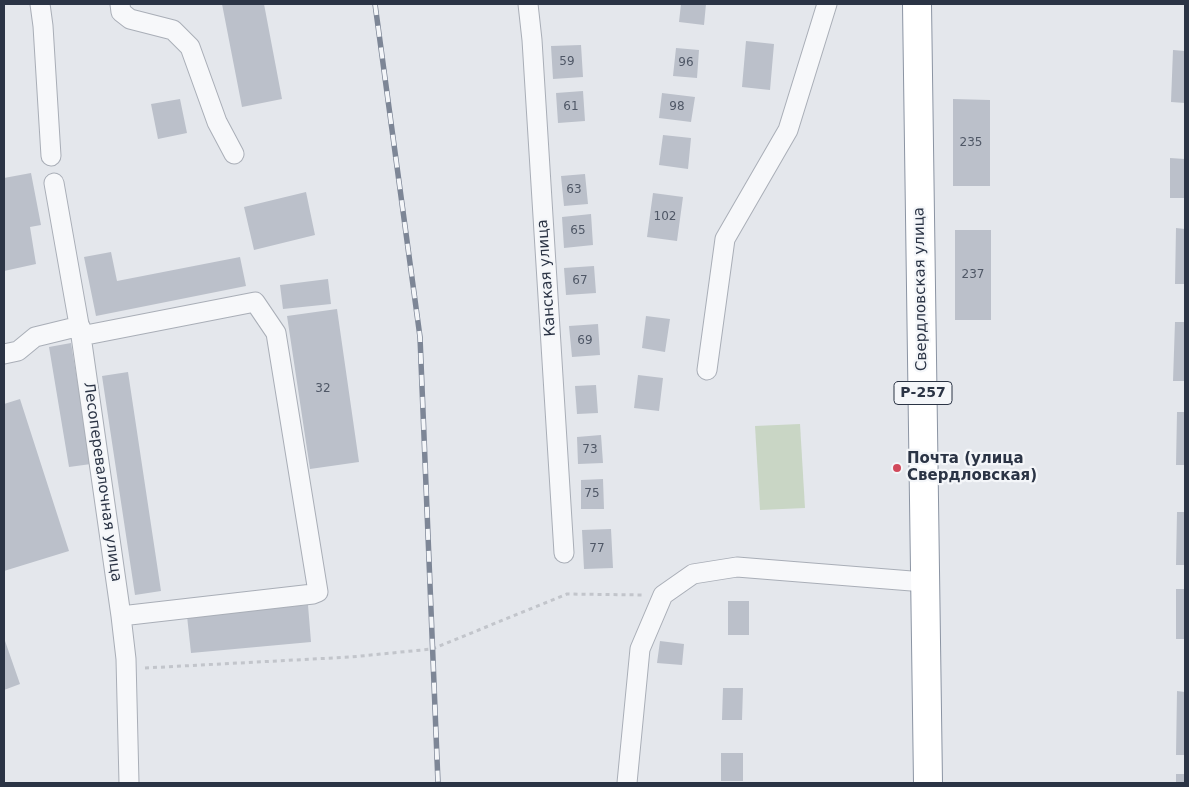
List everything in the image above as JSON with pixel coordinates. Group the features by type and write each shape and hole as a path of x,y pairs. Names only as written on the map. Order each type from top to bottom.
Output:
{"highway":[{"name":"Свердловская улица","path":"916,4 928,783"}],"street":[{"path":"40,4 51,156"},
{"path":"120,4 120,12 130,19 173,30 190,48 217,122 234,154"},
{"name":"Канская улица","path":"528,4 532,40 564,553"},
{"path":"707,370 725,239 788,130 827,4"},
{"name":"Лесоперевалочная улица","path":"54,183 81,331 121,616 126,660 129,783"},
{"path":"4,354 18,350 34,337 255,302 276,333 318,592 121,616"},
{"path":"627,783 640,649 663,595 693,574 737,567 924,582"}],"path":[{"path":"141,668 351,657 432,648 567,594 663,595"}],"green space":[{"path":"800,424 805,508 760,510 755,426"}],"building":[{"path":"222,4 264,4 282,99 242,107"},
{"path":"681,4 706,4 704,25 679,22"},
{"path":"746,41 774,44 770,90 742,87"},
{"path":"581,45 583,77 553,79 551,46"},
{"path":"676,48 699,50 697,78 673,76"},
{"path":"1173,50 1185,51 1185,103 1171,102"},
{"path":"583,91 585,121 558,123 556,93"},
{"path":"662,93 695,97 691,122 659,118"},
{"path":"180,99 187,133 158,139 151,104"},
{"path":"953,99 990,100 990,186 953,186"},
{"path":"663,135 691,138 688,169 659,165"},
{"path":"1170,158 1185,159 1185,198 1170,198"},
{"path":"31,173 41,225 30,227 36,264 4,271 4,178"},
{"path":"585,174 588,204 564,206 561,176"},
{"path":"306,192 315,235 254,250 244,207"},
{"path":"653,193 683,197 677,241 647,237"},
{"path":"591,214 593,245 564,248 562,217"},
{"path":"1176,228 1185,229 1185,284 1175,284"},
{"path":"955,230 991,230 991,320 955,320"},
{"path":"111,252 117,281 240,257 246,286 96,316 84,257"},
{"path":"594,266 596,293 566,295 564,268"},
{"path":"328,279 331,304 283,309 280,285"},
{"path":"337,309 359,462 310,469 287,316"},
{"path":"646,316 670,319 665,352 642,348"},
{"path":"1175,322 1185,322 1185,381 1173,381"},
{"path":"598,324 600,355 572,357 569,326"},
{"path":"71,343 91,464 69,467 49,347"},
{"path":"128,372 161,591 135,595 102,376"},
{"path":"638,375 663,378 659,411 634,408"},
{"path":"596,385 598,413 577,414 575,386"},
{"path":"20,399 69,551 4,571 4,404"},
{"path":"1177,412 1185,412 1185,465 1176,465"},
{"path":"601,435 603,463 578,464 577,437"},
{"path":"603,479 604,509 581,509 581,480"},
{"path":"1177,512 1185,512 1185,565 1176,565"},
{"path":"611,529 613,568 584,569 582,530"},
{"path":"1176,589 1185,589 1185,639 1176,639"},
{"path":"728,601 749,601 749,635 728,635"},
{"path":"308,605 311,642 191,653 187,616"},
{"path":"4,638 20,684 4,690"},
{"path":"660,641 684,644 682,665 657,663"},
{"path":"723,688 743,688 742,720 722,720"},
{"path":"1177,691 1185,692 1185,755 1176,755"},
{"path":"721,753 743,753 743,781 721,781"},
{"path":"1176,774 1185,774 1185,783 1176,783"}],"railway":[{"path":"375,4 420,337 438,783"}],"place":[{"name":"Почта (улица Свердловская)","path":"897,468"}]}
